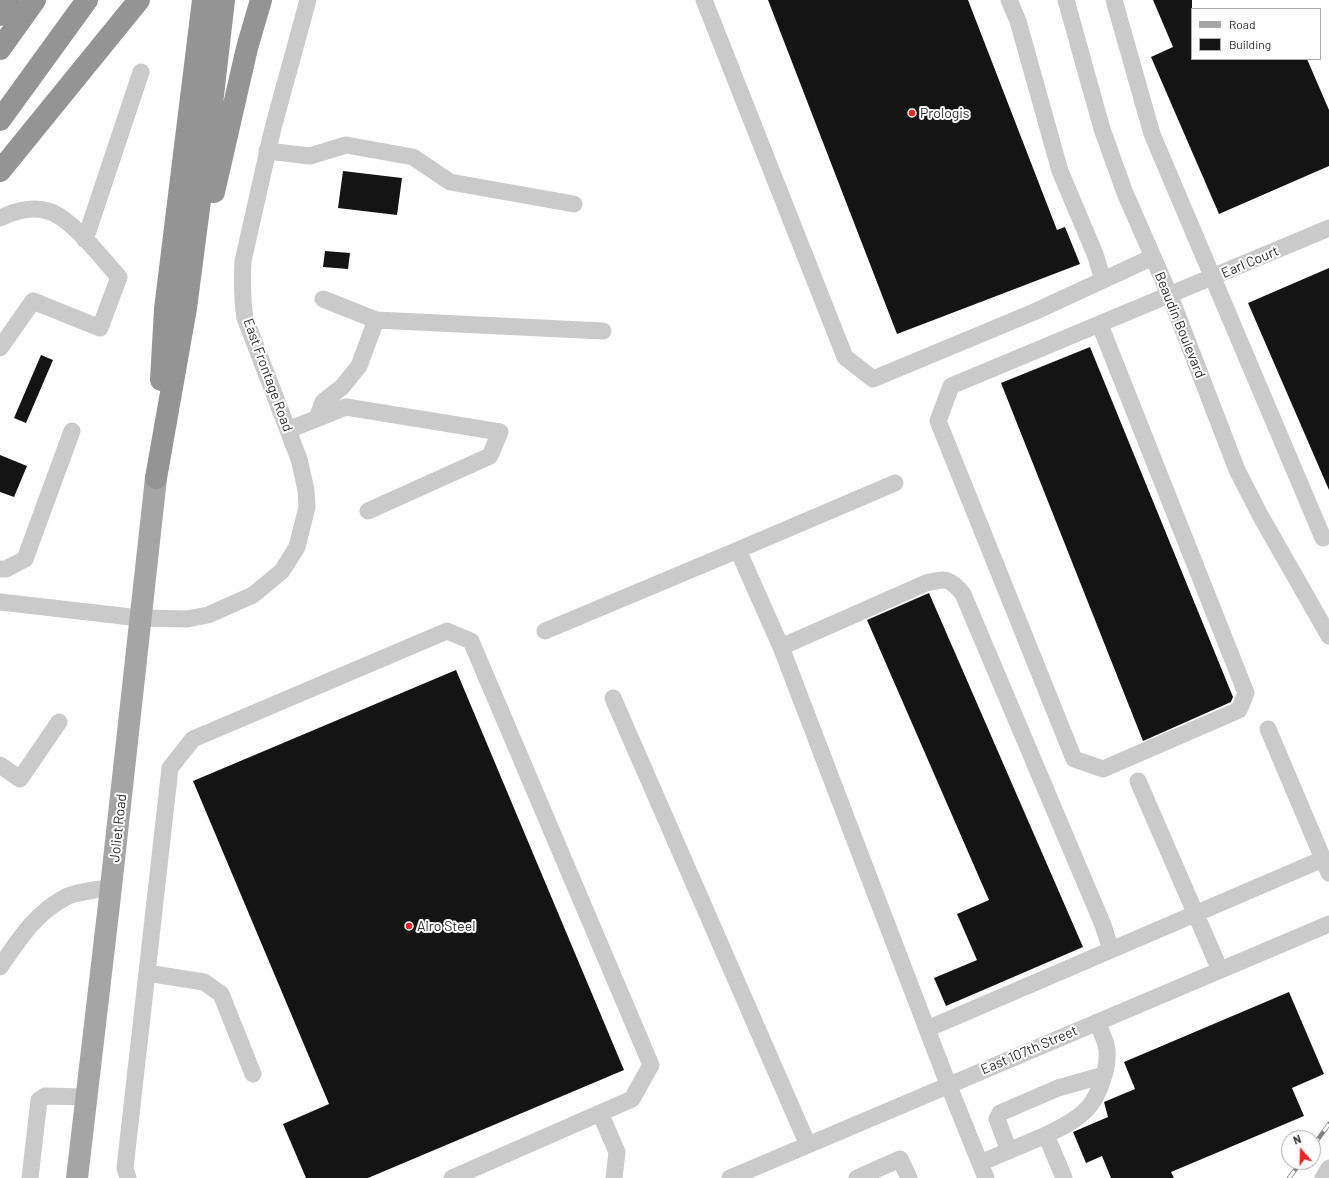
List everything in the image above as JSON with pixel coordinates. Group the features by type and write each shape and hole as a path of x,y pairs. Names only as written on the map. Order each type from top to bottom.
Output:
{"highway":[{"path":"0,15 10,0"},
{"path":"0,49 35,0"},
{"path":"0,120 87,0"},
{"path":"0,171 139,0"},
{"path":"156,478 165,309 204,0"},
{"path":"156,478 186,308 224,0"},
{"path":"167,413 232,109 247,48 262,0"}],"main road":[{"name":"Joliet Road","path":"77,1178 111,888 156,478"}],"street":[{"name":"East Frontage Road","path":"0,602 140,618 187,620 208,615 253,595 282,571 297,547 307,506 304,474 252,339 242,296 243,261 267,151 308,0"},
{"path":"704,0 845,357 873,379 1034,312 1153,257"},
{"path":"1009,0 1018,21 1060,171 1095,254 1103,280"},
{"name":"Beaudin Boulevard","path":"1066,0 1102,129 1125,194 1170,296 1236,470 1329,636"},
{"path":"1114,0 1152,134 1323,538"},
{"path":"85,240 140,72"},
{"path":"267,151 310,156 346,146 361,148 413,157 450,182 574,204"},
{"path":"0,218 18,210 47,210 59,216 85,240 119,277 100,328 33,301 0,348"},
{"name":"Earl Court","path":"1100,324 1246,693 1239,710 1103,769 1074,759 938,421 951,386 1100,324 1170,296 1329,228"},
{"path":"323,299 376,320 603,331"},
{"path":"317,418 323,402 342,387 358,366 376,320"},
{"path":"288,430 346,407 500,432 490,456 368,511"},
{"path":"0,569 6,569 25,559 72,431"},
{"path":"545,631 895,483"},
{"path":"738,550 781,646 948,1084 983,1171 1009,1151 1071,1122 1087,1110 1097,1093 1104,1075 1108,1056 1106,1044 1097,1022"},
{"path":"781,646 926,583 944,579 954,584 963,594 1103,925 1111,950"},
{"path":"128,1178 125,1168 170,768 193,739 447,631 471,641 651,1065 632,1099 452,1178"},
{"path":"613,698 808,1145"},
{"path":"0,765 20,779 59,722"},
{"path":"927,1029 1196,915 1326,866 1268,729"},
{"path":"1138,781 1220,970"},
{"path":"0,967 27,928 47,909 69,896 111,888"},
{"name":"East 107th Street","path":"730,1178 948,1084 1329,924"},
{"path":"148,972 204,982 221,994 253,1074"},
{"path":"1009,1151 997,1119 1000,1112 1058,1088 1104,1075"},
{"path":"30,1178 40,1100 45,1096 86,1097"},
{"path":"600,1113 617,1152 614,1178"},
{"path":"1046,1135 1064,1178"},
{"path":"857,1178 900,1159 909,1178"},
{"path":"1323,1178 1329,1168"}],"building":[{"name":"Prologis","path":"768,0 968,0 1057,230 1065,227 1080,264 897,334"},
{"path":"1153,0 1192,0 1191,60 1307,60 1329,110 1329,166 1219,214 1151,57 1173,47"},
{"path":"343,171 402,178 397,215 338,208"},
{"path":"325,251 350,253 348,269 323,267"},
{"path":"1329,268 1329,490 1248,303"},
{"path":"1090,347 1233,697 1231,702 1143,741 1001,383"},
{"path":"41,355 53,360 26,423 14,418"},
{"path":"0,455 27,466 14,497 0,492"},
{"path":"929,593 1083,947 946,1006 934,978 977,960 957,914 989,900 867,620"},
{"name":"Alro Steel","path":"456,670 624,1070 368,1178 306,1178 283,1124 329,1104 193,781"},
{"path":"1289,992 1324,1074 1292,1088 1304,1116 1171,1172 1174,1178 1111,1178 1102,1156 1086,1163 1073,1132 1108,1117 1104,1102 1135,1089 1124,1062"}],"railway":[{"path":"1321,1135 1329,1124"},
{"path":"1289,1178 1295,1170"}],"place":[{"name":"Prologis","path":"912,113"},
{"name":"Alro Steel","path":"409,926"}]}
